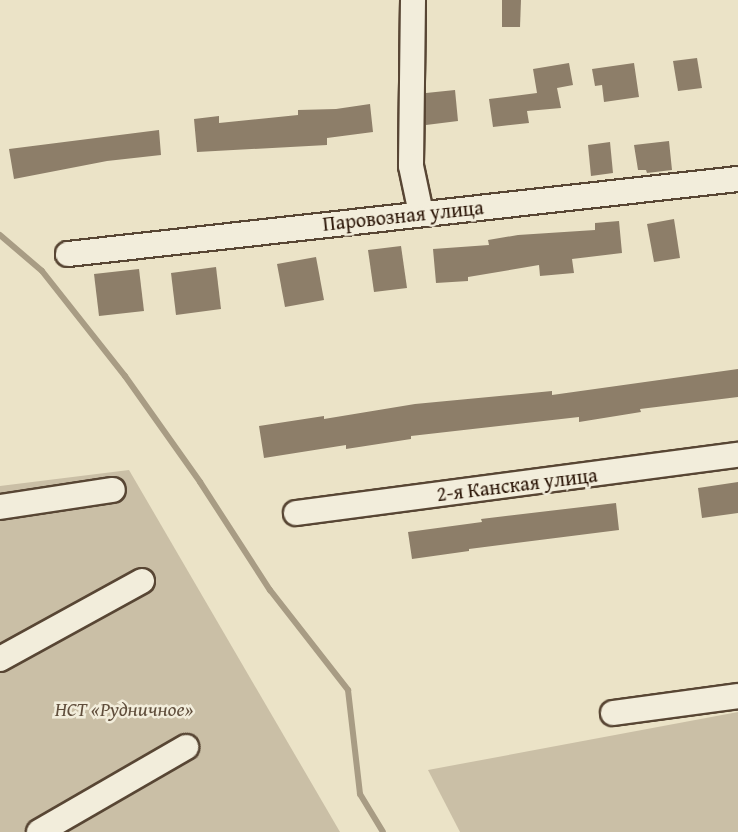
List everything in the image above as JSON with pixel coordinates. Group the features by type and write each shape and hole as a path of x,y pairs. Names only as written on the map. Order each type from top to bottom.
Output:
{"street":[{"path":"412,0 411,166 420,213"},
{"name":"Паровозная улица","path":"68,254 738,179"},
{"name":"2-я Канская улица","path":"296,513 738,455"},
{"path":"0,507 113,490"},
{"path":"0,659 142,581"},
{"path":"613,713 738,696"},
{"path":"39,832 186,747"}],"green space":[{"name":"НСТ «Рудничное»","path":"129,470 340,832 0,832 0,486"},
{"path":"738,712 738,832 460,832 428,770"}],"building":[{"path":"502,0 521,0 520,27 502,27"},
{"path":"697,58 702,88 678,91 673,61"},
{"path":"569,63 573,85 557,88 561,108 527,111 529,123 493,127 489,99 537,93 533,69"},
{"path":"634,63 639,97 604,102 602,85 595,86 592,69"},
{"path":"455,90 458,121 426,125 426,93"},
{"path":"370,104 373,132 327,138 327,145 197,152 194,119 219,116 219,123 298,115 298,110 336,109"},
{"path":"159,130 161,155 107,161 14,179 9,149"},
{"path":"669,141 672,170 647,173 646,170 638,170 634,145"},
{"path":"610,142 613,173 591,176 588,145"},
{"path":"674,219 680,258 654,262 647,224"},
{"path":"619,221 622,253 572,259 574,273 540,276 539,265 468,277 468,281 436,283 433,249 489,245 488,240 518,235 595,230 595,223"},
{"path":"401,246 407,288 374,292 368,250"},
{"path":"316,257 324,300 285,307 277,264"},
{"path":"216,267 221,309 176,315 171,273"},
{"path":"139,269 144,311 99,316 94,274"},
{"path":"738,369 738,397 640,409 641,412 579,422 579,417 411,436 411,439 346,449 346,445 264,458 259,426 324,416 324,419 415,404 552,391 552,395"},
{"path":"738,482 738,513 702,518 698,488"},
{"path":"616,503 619,530 469,549 469,551 412,559 408,532 482,522 481,519"}],"waterway":[{"path":"0,235 42,271 125,376 200,482 270,590 348,690 360,794 383,832"}]}
